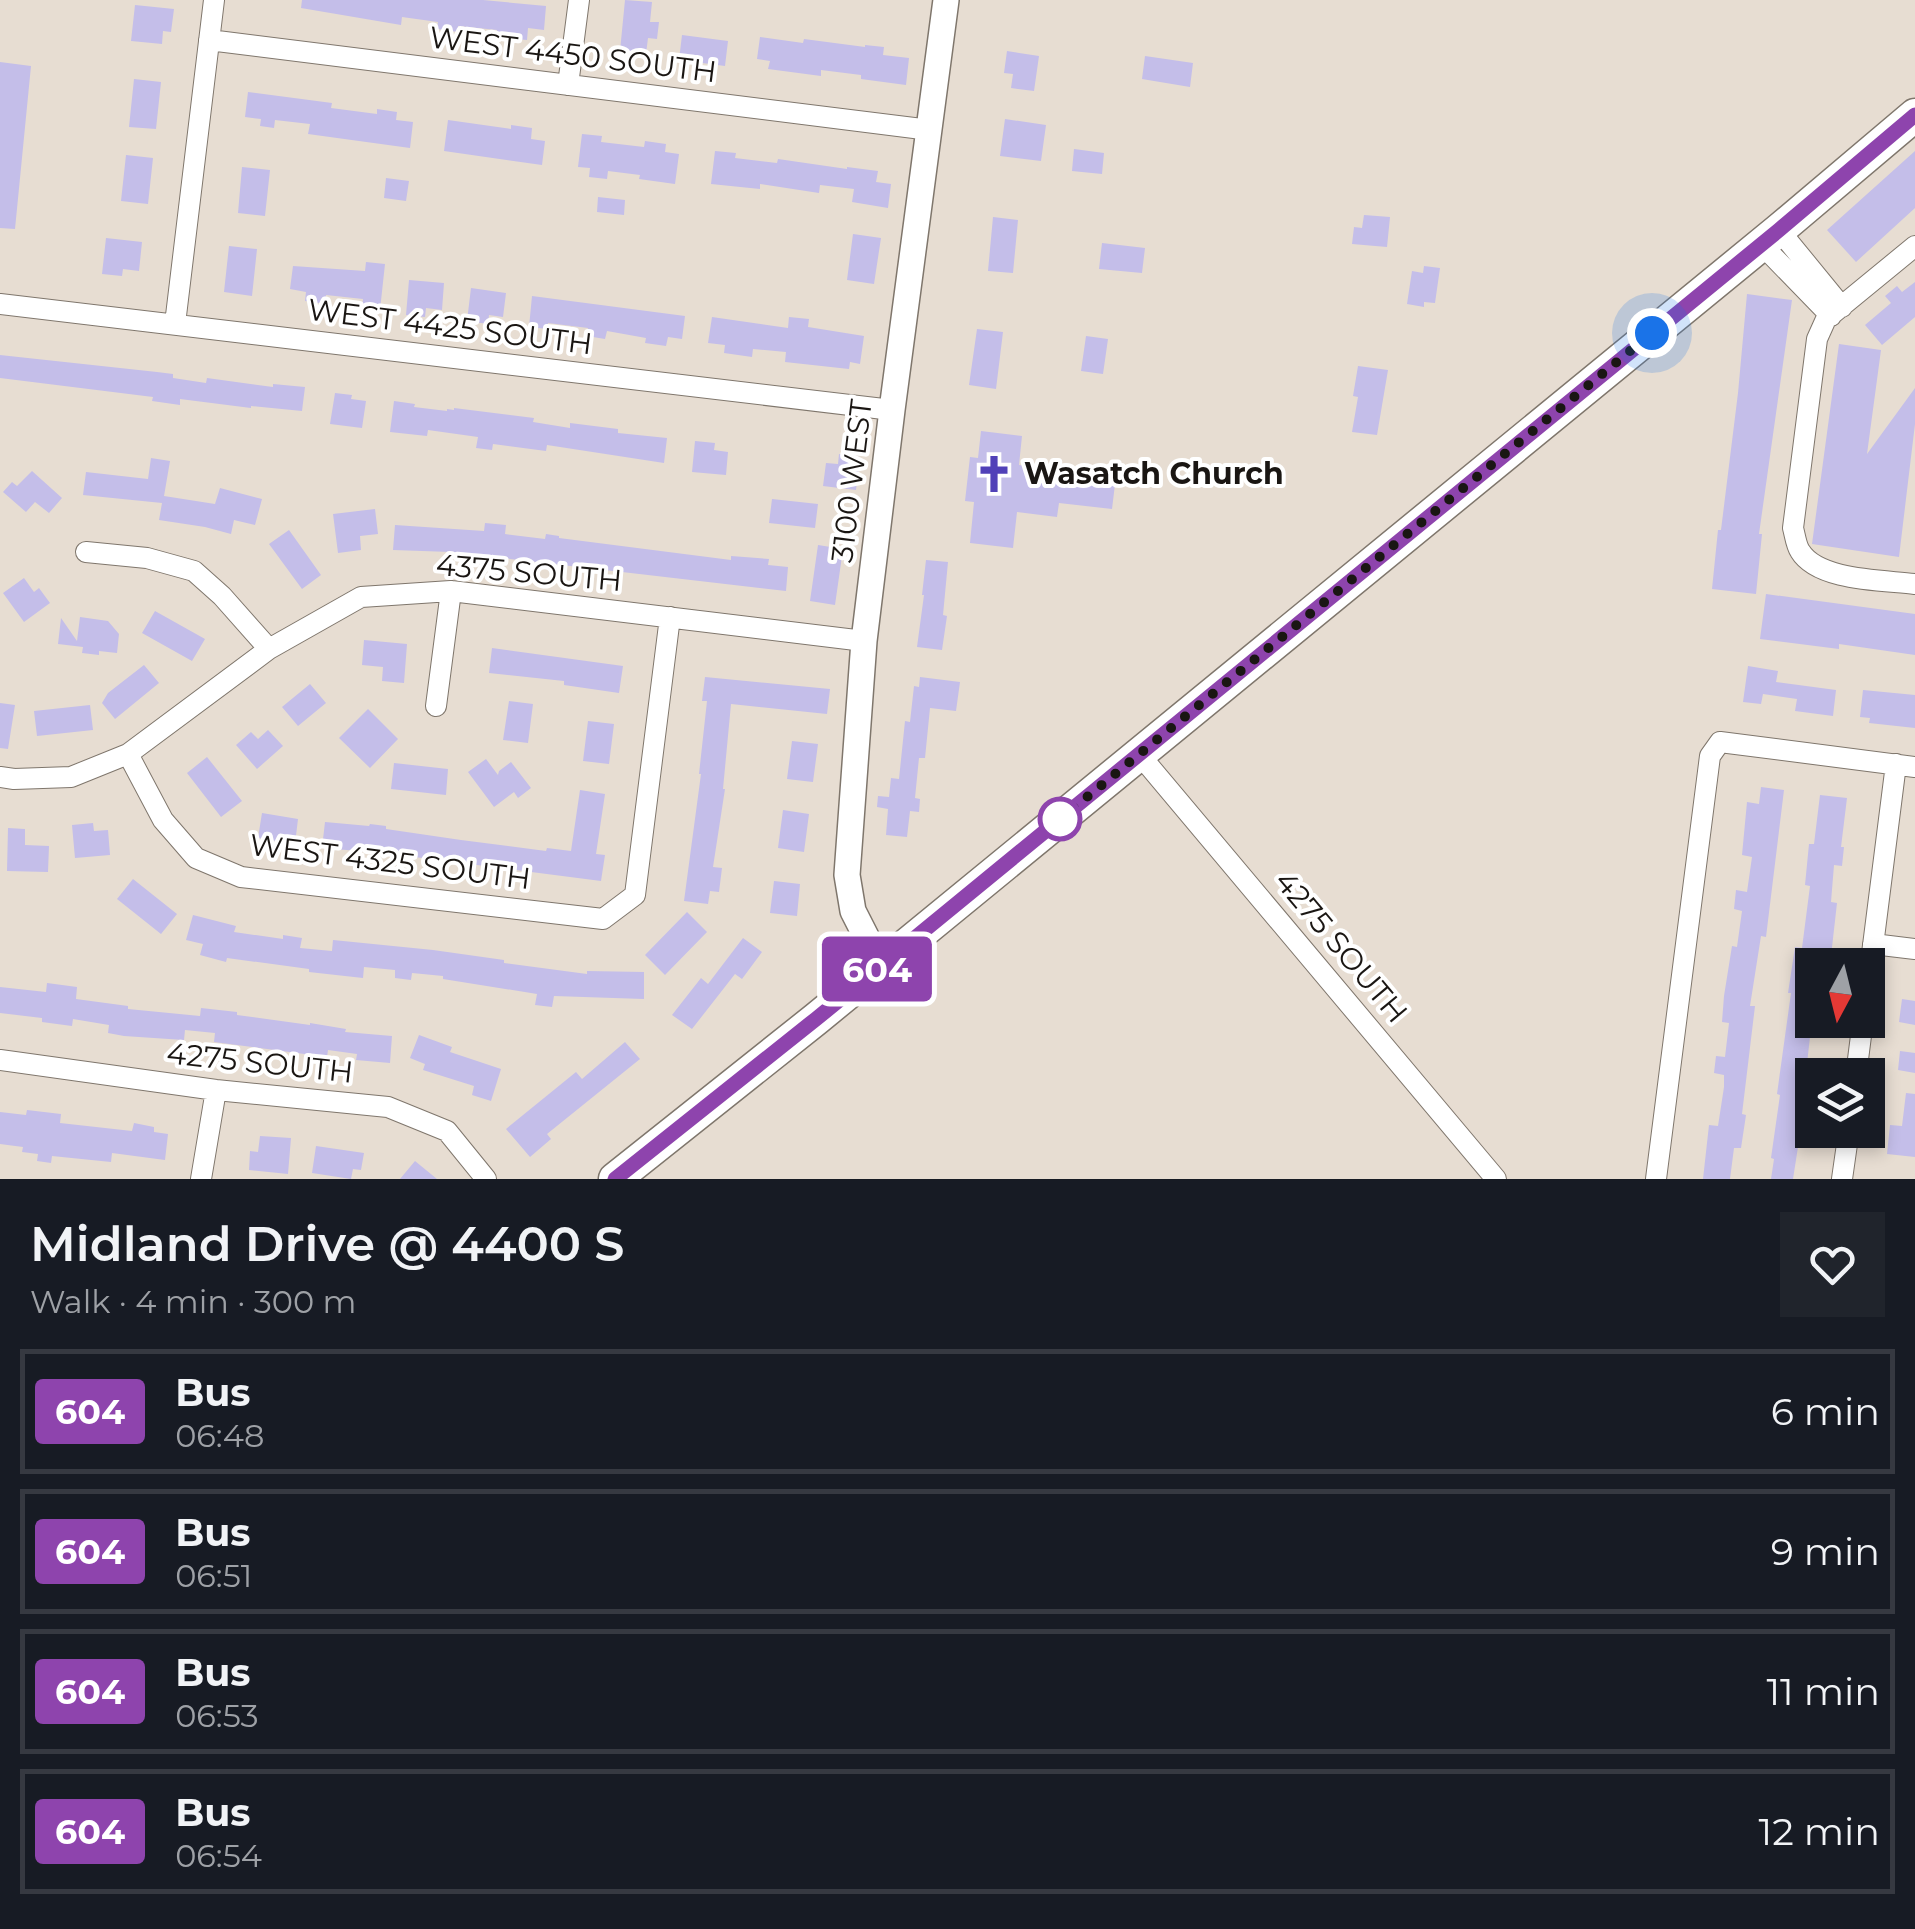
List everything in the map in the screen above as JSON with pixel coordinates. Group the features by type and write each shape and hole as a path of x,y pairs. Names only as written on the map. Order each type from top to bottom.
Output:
{"main road":[{"path":"615,1179 881,966 1915,115"}],"street":[{"path":"174,324 214,0"},
{"path":"568,85 579,0"},
{"name":"3100 WEST","path":"881,966 853,912 847,875 864,641 946,0"},
{"name":"WEST 4450 SOUTH","path":"210,40 930,130"},
{"path":"1770,237 1836,311"},
{"path":"1915,246 1826,319 1818,339 1793,528 1798,550 1810,564 1828,573 1915,584"},
{"name":"WEST 4425 SOUTH","path":"0,304 892,410"},
{"path":"86,552 147,558 194,571 222,596 269,650"},
{"path":"436,706 451,590"},
{"name":"4375 SOUTH","path":"0,777 71,777 128,754 269,650 361,597 451,590 864,641"},
{"name":"WEST 4325 SOUTH","path":"128,754 163,820 196,858 241,876 603,919 635,895 670,618"},
{"path":"1656,1179 1710,756 1720,742 1905,766 1873,948"},
{"name":"4275 SOUTH","path":"1139,754 1496,1179"},
{"path":"1873,944 1915,950"},
{"name":"4275 SOUTH","path":"0,1060 216,1090 388,1106 447,1131 486,1179"},
{"path":"201,1179 216,1090"},
{"path":"1842,1179 1846,1148"}],"building":[{"path":"302,0 483,0 546,6 544,30 528,28 527,40 496,37 497,30 458,26 458,32 437,29 438,22 402,17 401,25 301,8"},
{"path":"625,0 652,2 650,22 659,22 657,39 648,38 646,54 620,51"},
{"path":"135,5 174,9 171,32 163,31 162,44 131,41"},
{"path":"682,35 728,41 725,66 679,60"},
{"path":"760,37 884,47 883,55 909,58 906,85 821,70 821,76 768,69 770,61 757,59"},
{"path":"1007,51 1039,56 1034,91 1011,88 1013,74 1004,73"},
{"path":"1145,56 1193,63 1190,87 1142,79"},
{"path":"0,62 31,66 15,229 0,228"},
{"path":"134,79 161,82 156,129 129,127"},
{"path":"248,92 332,103 331,108 377,114 377,109 397,112 396,120 413,122 410,148 308,134 310,124 275,120 274,128 260,126 261,119 245,117"},
{"path":"1005,119 1046,125 1041,161 1000,156"},
{"path":"448,120 532,128 531,139 545,141 542,165 444,151"},
{"path":"582,134 602,136 601,142 644,147 645,141 666,144 665,152 679,154 675,184 608,171 607,179 589,177 590,168 578,167"},
{"path":"1074,149 1104,153 1102,174 1072,171"},
{"path":"715,151 736,153 735,158 878,171 876,182 891,184 888,208 852,202 854,189 820,185 819,193 760,184 760,189 711,184"},
{"path":"1915,151 1915,208 1856,262 1827,230"},
{"path":"126,155 153,158 148,204 121,201"},
{"path":"242,167 270,170 265,216 238,213"},
{"path":"386,178 409,181 406,201 384,198"},
{"path":"598,197 625,200 624,215 597,212"},
{"path":"1364,215 1390,217 1387,247 1352,244 1354,227 1362,228"},
{"path":"993,217 1018,220 1013,273 988,271"},
{"path":"853,234 881,238 874,284 847,280"},
{"path":"106,238 142,242 139,271 123,269 122,276 102,274"},
{"path":"1102,243 1145,248 1142,273 1099,269"},
{"path":"229,246 257,249 252,296 224,292"},
{"path":"366,262 385,264 380,310 362,308 363,299 326,295 325,304 305,301 306,292 290,289 293,266 365,271"},
{"path":"1424,266 1440,268 1435,303 1424,302 1424,307 1407,304 1412,271 1423,273"},
{"path":"409,280 444,283 442,310 426,308 425,317 406,315"},
{"path":"1915,282 1915,317 1882,345 1865,325 1891,303 1885,296 1897,286 1902,292"},
{"path":"471,288 506,293 503,317 489,315 488,324 467,321"},
{"path":"1747,294 1792,300 1759,534 1756,594 1712,589"},
{"path":"532,296 685,316 682,339 668,337 666,346 607,331 605,339 587,336 588,328 548,323 548,329 529,327"},
{"path":"712,317 788,328 789,317 809,319 808,327 864,336 860,364 850,362 849,369 785,362 786,352 753,349 752,357 724,353 725,345 708,343"},
{"path":"977,329 1003,332 996,389 969,385"},
{"path":"1086,336 1108,339 1103,374 1081,371"},
{"path":"1839,344 1881,350 1867,454 1915,388 1915,424 1899,557 1812,544"},
{"path":"0,355 173,374 173,378 206,383 207,378 305,387 302,411 180,399 180,405 152,401 153,397 0,378"},
{"path":"1358,366 1388,370 1377,435 1352,432"},
{"path":"335,393 366,401 362,428 330,424"},
{"path":"394,401 415,404 414,407 447,411 454,408 534,418 533,422 570,428 570,423 667,438 664,463 547,445 546,451 493,444 492,450 476,448 478,437 428,430 427,436 390,432"},
{"path":"981,431 1022,436 1019,465 1116,476 1112,509 1059,503 1057,517 1017,512 1013,548 970,543 974,502 965,501 970,457 978,458"},
{"path":"695,441 715,443 714,450 728,452 726,475 692,472"},
{"path":"839,454 860,457 856,490 823,486 826,463 838,464"},
{"path":"151,458 170,461 164,496 215,504 220,488 262,499 255,525 234,520 231,534 159,520 162,503 83,495 86,472 148,479"},
{"path":"32,471 62,498 49,513 35,502 26,512 3,492 12,482 17,486"},
{"path":"772,499 818,504 815,528 769,523"},
{"path":"375,509 378,534 360,536 361,550 338,553 333,514"},
{"path":"485,523 506,525 505,534 545,539 546,534 731,560 731,556 769,559 768,565 788,567 786,591 451,552 393,550 395,525 484,531"},
{"path":"289,530 321,575 302,589 269,544"},
{"path":"818,545 843,549 835,605 810,601"},
{"path":"926,560 948,562 942,650 917,647"},
{"path":"24,578 34,592 39,588 50,603 24,622 3,593"},
{"path":"1766,594 1915,614 1915,655 1839,644 1839,649 1760,639"},
{"path":"155,611 205,639 192,661 142,633"},
{"path":"80,617 108,621 119,634 117,653 82,653 83,647 58,644 61,618 77,641"},
{"path":"364,640 407,644 404,683 382,681 383,667 362,665"},
{"path":"492,648 623,666 619,693 564,685 564,681 489,673"},
{"path":"144,665 159,683 115,719 102,703 108,693"},
{"path":"1748,666 1778,671 1776,682 1836,690 1833,716 1795,711 1797,699 1763,694 1761,704 1743,702"},
{"path":"705,677 830,689 827,714 731,704 725,789 713,867 722,868 719,892 710,891 708,904 684,901 701,774"},
{"path":"920,677 960,682 956,711 930,708 925,758 919,758 915,798 920,799 919,812 910,811 907,837 886,835 888,809 877,807 878,796 889,797 891,778 899,779 905,721 910,722 914,686 919,687"},
{"path":"310,684 326,703 298,726 282,707"},
{"path":"1863,690 1915,695 1915,728 1869,723 1870,718 1860,717"},
{"path":"509,701 533,704 528,743 503,740"},
{"path":"0,703 15,705 8,749 0,748"},
{"path":"90,705 93,730 37,736 34,711"},
{"path":"368,709 398,739 370,768 339,738"},
{"path":"588,721 614,724 609,764 583,761"},
{"path":"268,730 283,746 257,769 236,745 251,732 258,739"},
{"path":"792,741 818,744 813,782 787,779"},
{"path":"207,757 242,801 221,817 187,773"},
{"path":"486,759 498,775 511,762 531,788 518,798 514,792 494,807 468,772"},
{"path":"394,763 448,769 446,795 391,789"},
{"path":"1761,787 1784,790 1766,937 1761,936 1750,1006 1755,1006 1742,1114 1746,1115 1741,1148 1734,1148 1730,1179 1703,1179 1709,1125 1718,1126 1724,1087 1724,1075 1714,1073 1716,1056 1725,1057 1729,1023 1722,1022 1724,996 1742,911 1734,909 1736,890 1747,892 1752,857 1742,855 1747,802 1759,804"},
{"path":"580,790 605,794 596,854 605,855 601,881 322,848 325,822 370,824 461,840 571,851"},
{"path":"1820,795 1847,798 1842,866 1834,865 1831,902 1837,903 1832,948 1802,948 1810,886 1805,885 1809,844 1814,844"},
{"path":"783,810 809,814 804,852 778,848"},
{"path":"262,813 298,819 295,844 258,838"},
{"path":"93,823 94,831 108,830 110,855 75,858 72,825"},
{"path":"8,828 25,829 25,845 49,846 48,872 7,871"},
{"path":"133,879 177,914 161,934 117,899"},
{"path":"774,881 800,884 797,916 770,913"},
{"path":"687,912 707,932 665,975 645,955"},
{"path":"193,915 236,926 234,932 302,938 300,948 332,951 333,940 433,950 587,974 644,972 644,999 554,996 552,1007 535,1005 537,994 443,976 412,973 411,980 395,978 395,970 364,967 363,978 227,958 226,962 200,955 203,944 186,940"},
{"path":"743,938 762,952 742,979 735,974 692,1029 672,1015 701,978 708,984"},
{"path":"1795,947 1802,948 1795,948 1795,1038 1810,1038 1808,1058 1795,1058 1798,1148 1793,1179 1771,1179 1780,1095 1777,1094"},
{"path":"47,983 77,987 76,999 128,1009 200,1016 201,1008 392,1036 390,1063 356,1060 357,1054 328,1050 327,1057 214,1042 215,1033 185,1030 184,1040 124,1036 108,1033 109,1025 73,1019 72,1026 0,1013 0,987 46,992"},
{"path":"1902,999 1915,1001 1915,1025 1899,1022"},
{"path":"419,1035 452,1047 450,1052 501,1069 491,1101 472,1095 474,1086 423,1070 425,1064 410,1058"},
{"path":"625,1042 640,1059 547,1134 551,1139 530,1157 506,1129 576,1072 582,1079"},
{"path":"1900,1051 1915,1053 1915,1073 1898,1070"},
{"path":"1906,1093 1915,1094 1915,1157 1887,1154 1890,1125 1902,1126"},
{"path":"27,1110 61,1114 60,1123 132,1131 134,1123 154,1127 154,1132 168,1134 165,1160 112,1153 111,1162 52,1156 51,1163 37,1161 38,1154 22,1152 23,1147 0,1144 0,1112 26,1115"},
{"path":"260,1136 291,1138 288,1174 249,1170 250,1151 258,1152"},
{"path":"316,1146 364,1153 361,1170 353,1169 351,1179 312,1173"},
{"path":"415,1161 437,1179 400,1179"}],"bus line":[{"name":"604","path":"615,1179 816,1019 1915,115"}],"place":[{"name":"Wasatch Church","path":"994,474"}],"route":[{"path":"1060,819 1053,825 1652,333"}]}
